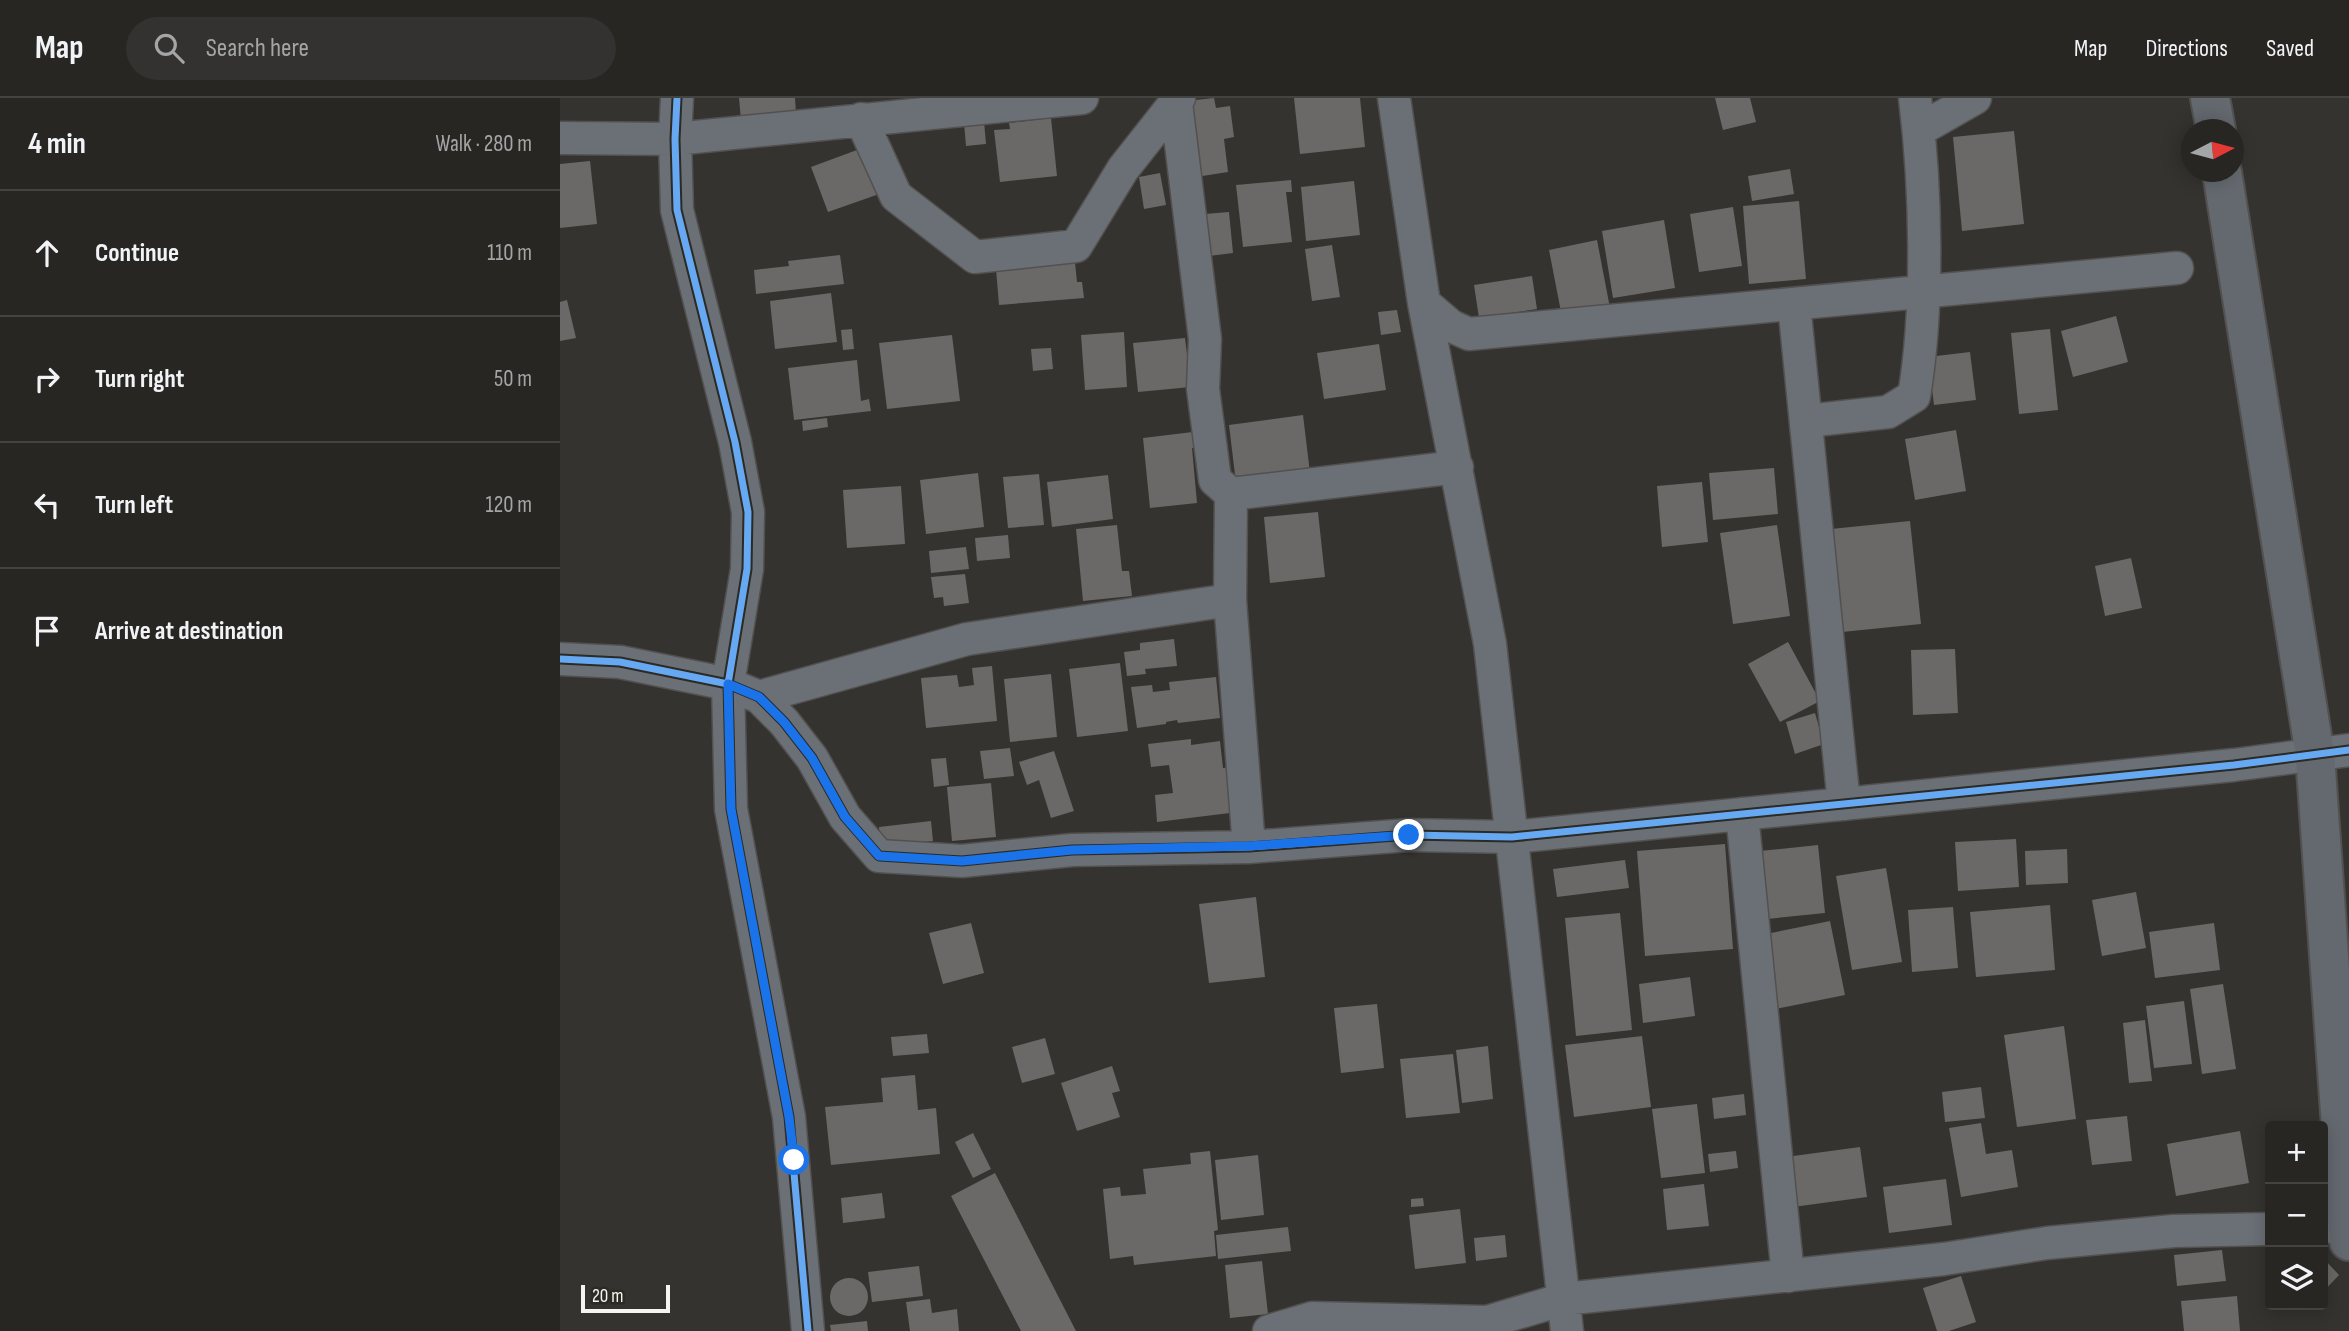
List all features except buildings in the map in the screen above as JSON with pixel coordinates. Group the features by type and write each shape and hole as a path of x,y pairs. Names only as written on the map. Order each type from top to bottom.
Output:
{"street":[{"path":"677,98 677,210 735,442 748,512 747,569 728,684 731,809 789,1117 808,1331"},
{"path":"560,138 675,139 1082,98"},
{"path":"1394,98 1424,303 1490,644 1567,1331"},
{"path":"1807,421 1888,412 1914,396 1920,360 1922,292 1919,130 1915,98"},
{"path":"1919,130 1975,98"},
{"path":"2210,98 2214,119"},
{"path":"861,119 896,196 975,257 1076,246 1123,169 1177,101"},
{"path":"1177,101 1205,338 1203,389 1215,480 1231,494 1457,467"},
{"path":"2224,182 2332,753 2342,1230"},
{"path":"1424,303 1451,326 1469,334 2177,268"},
{"path":"1794,304 1844,804"},
{"path":"1231,494 1230,600 1249,846"},
{"path":"759,697 967,639 1230,600"},
{"path":"560,659 620,662 728,684 759,697 784,722 812,758 845,817 879,856 962,861 1072,850 1249,846 1409,835 1512,837 2332,753"},
{"path":"1741,814 1788,1276"},
{"path":"1269,1331 1312,1318 1487,1322 1564,1299 1944,1259 2048,1243 2174,1231 2265,1229"}],"cycle path":[{"path":"677,98 677,210 735,442 748,512 747,569 728,684 731,809 789,1117 808,1331"},
{"path":"560,659 620,662 728,684 759,697 784,722 812,758 845,817 879,856 962,861 1072,850 1249,847 1409,835 1512,837 2234,765 2349,750"}],"route":[{"path":"794,1160 789,1117 731,809 727,733 728,684 759,697 784,722 812,758 845,817 879,856 907,860 962,861 1072,850 1249,846 1409,835"}]}
